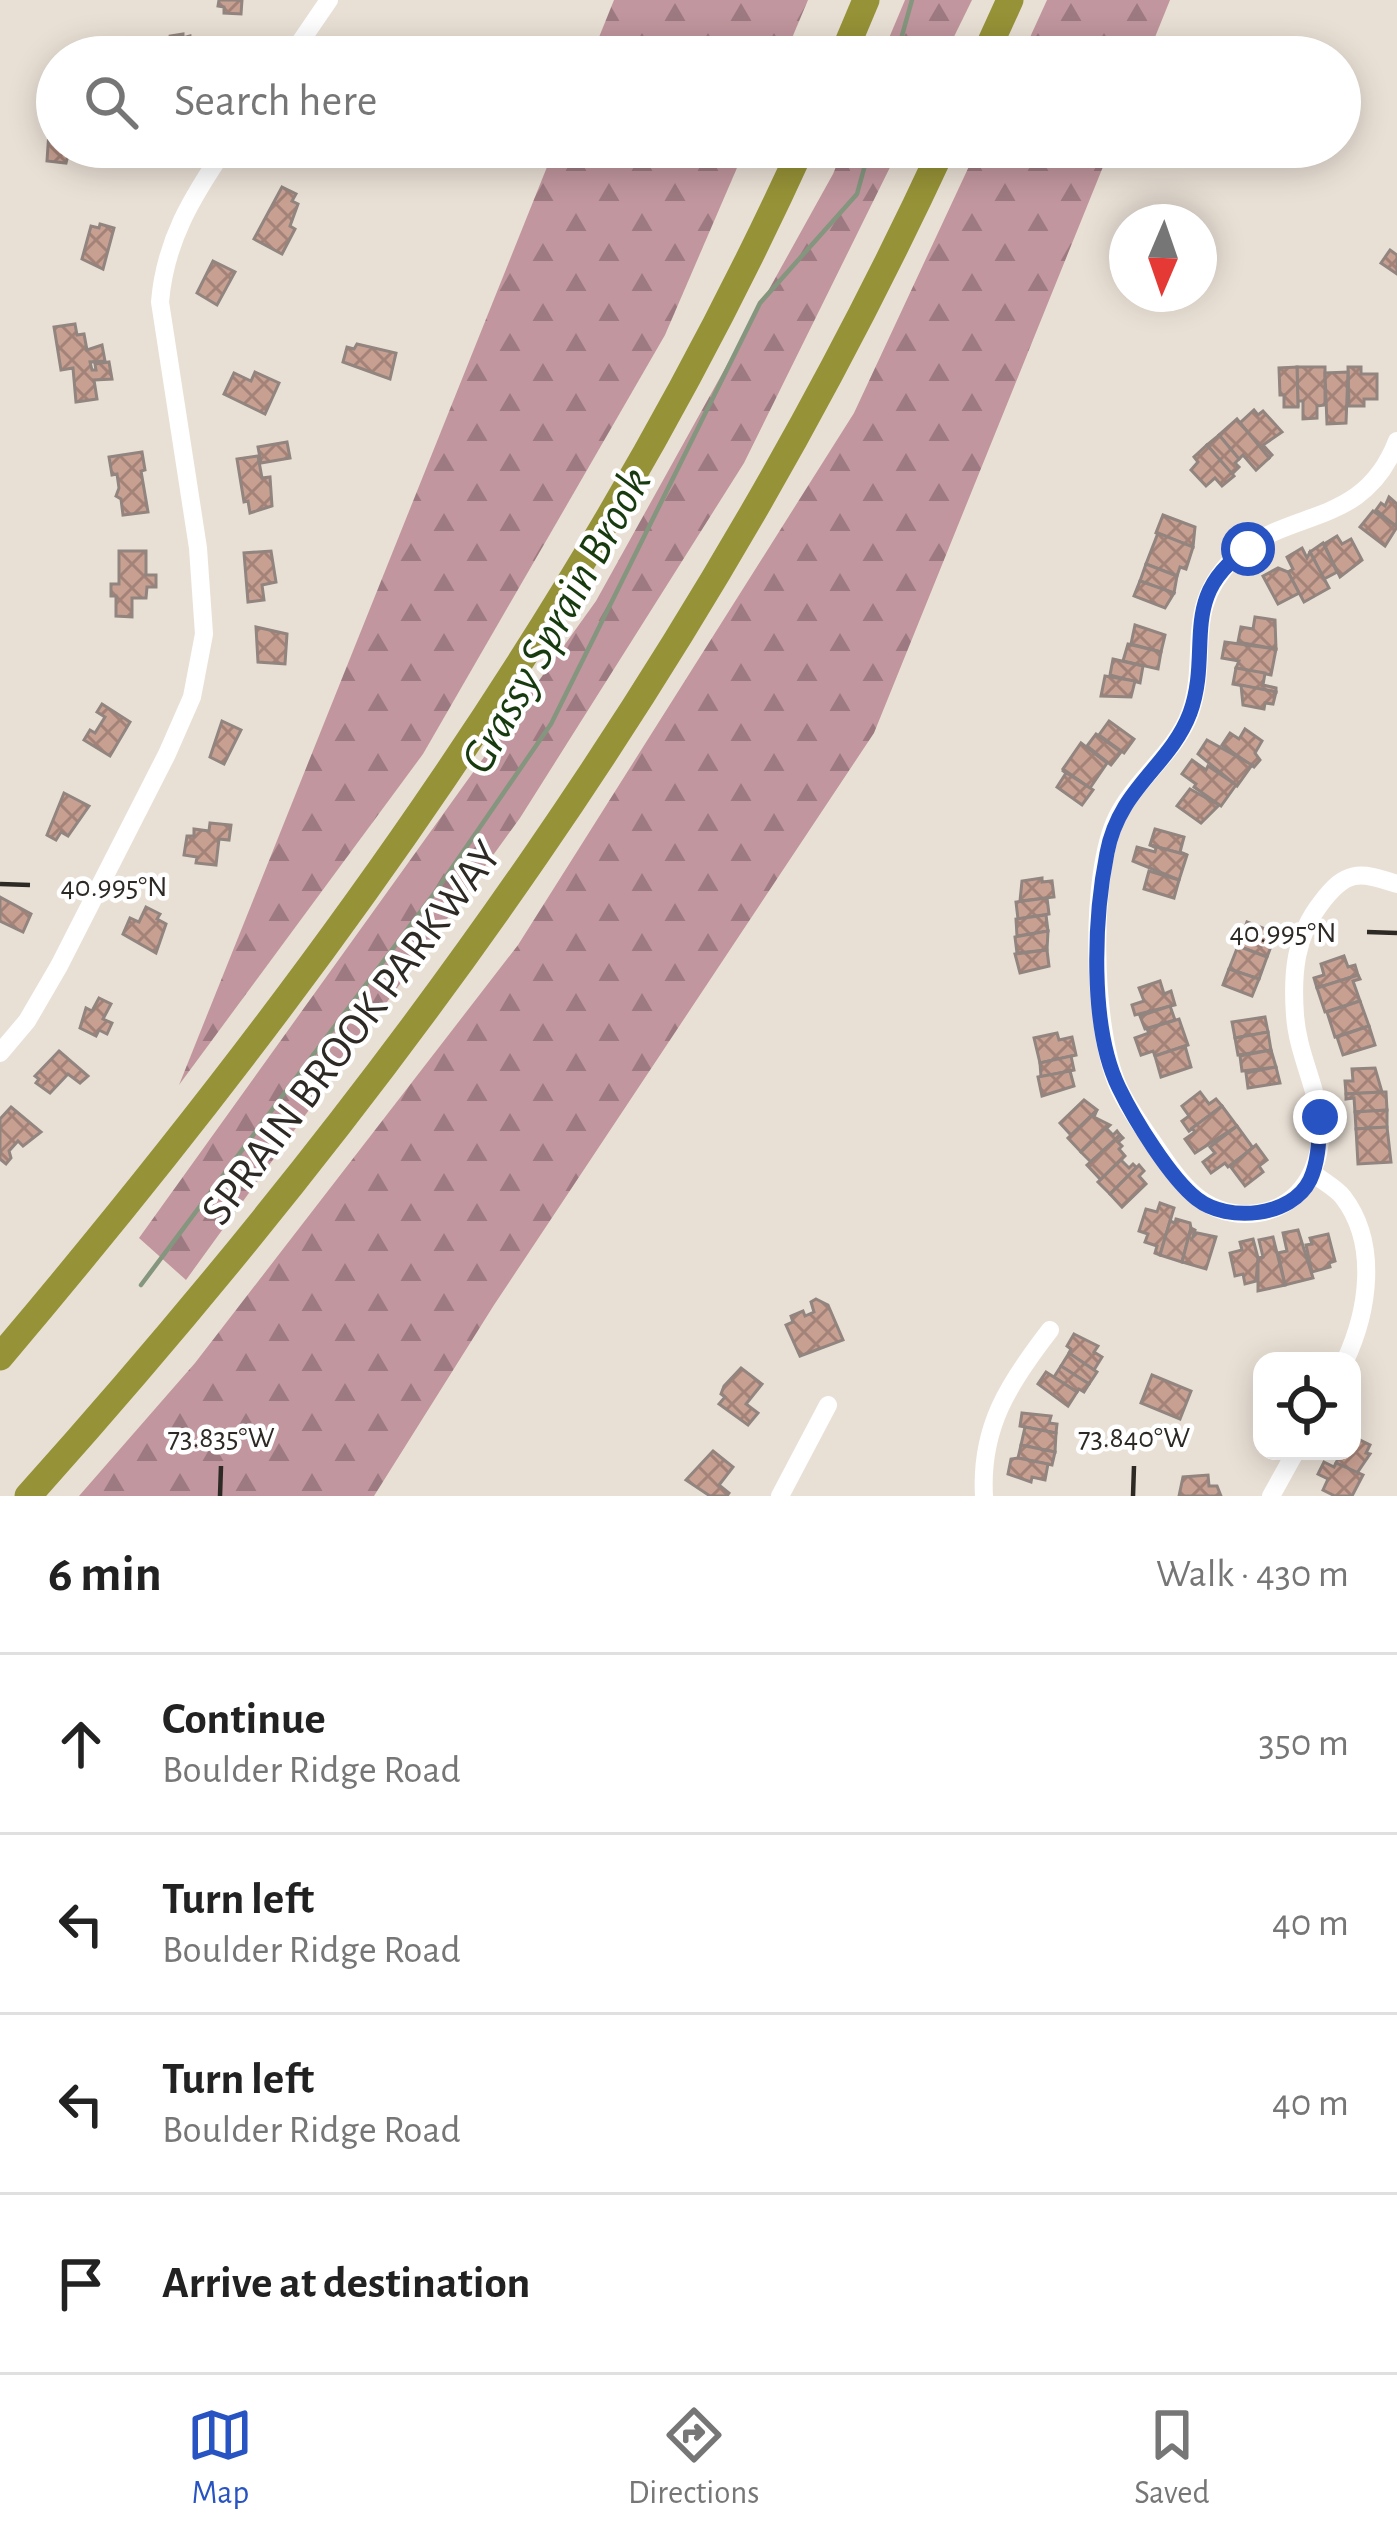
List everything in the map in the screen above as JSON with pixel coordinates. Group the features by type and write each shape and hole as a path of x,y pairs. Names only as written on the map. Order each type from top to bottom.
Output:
{"highway":[{"path":"851,36 866,0"},
{"path":"994,36 1010,0"},
{"name":"SPRAIN BROOK PARKWAY","path":"0,1357 240,1064 465,748 650,446 792,168"},
{"name":"SPRAIN BROOK PARKWAY","path":"28,1496 196,1306 329,1142 556,828 769,484 933,168"}],"street":[{"path":"304,36 328,0"},
{"path":"0,1053 27,1021 58,965 192,697 204,634 198,548 160,302 163,267 175,230 213,168"},
{"path":"1397,441 1377,475 1353,499 1283,529 1234,558 1205,596 1190,713 1118,815 1106,858 1097,934 1105,1036 1117,1085 1194,1197 1221,1210 1246,1214 1287,1204 1300,1194 1313,1173 1320,1117 1300,1051 1294,978 1302,933 1326,896 1365,879 1397,884"},
{"path":"1313,1173 1343,1197 1367,1264 1359,1332 1349,1352"},
{"path":"985,1496 982,1465 990,1430 1023,1364 1050,1330"},
{"path":"780,1496 828,1405"},
{"path":"1271,1496 1291,1460"}],"green space":[{"path":"614,0 808,0 793,36 599,36"},
{"path":"905,0 972,0 954,36 890,36"},
{"path":"1047,0 1170,0 1155,36 1031,36"},
{"path":"547,168 737,168 665,335 423,754 179,1085"},
{"path":"835,168 890,168 744,463 520,818 186,1280 139,1238 596,601"},
{"path":"968,168 1103,168 874,733 494,1305 374,1496 79,1496 195,1363 518,945 854,413"}],"building":[{"path":"219,0 242,0 241,14 224,13"},
{"path":"282,187 296,194 292,201 298,204 290,226 295,229 282,254 254,239"},
{"path":"100,224 114,228 103,269 82,259 91,226 99,228"},
{"path":"1390,250 1397,255 1397,274 1381,263"},
{"path":"213,261 235,272 217,305 197,293"},
{"path":"75,324 77,335 84,334 87,350 102,345 105,361 90,362 92,370 95,364 109,362 112,379 94,380 97,399 76,402 73,368 61,370 54,327"},
{"path":"357,344 396,353 390,379 343,362 347,347 354,349"},
{"path":"1297,367 1325,367 1325,405 1317,406 1317,418 1303,419 1303,401 1298,401 1298,407"},
{"path":"1297,367 1298,407 1284,407 1279,368"},
{"path":"1348,367 1361,367 1361,374 1377,374 1377,399 1364,399 1364,406 1349,406"},
{"path":"255,372 279,383 265,414 224,394 234,373 251,381"},
{"path":"1348,372 1346,423 1327,424 1325,373"},
{"path":"1254,410 1258,415 1263,411 1282,432 1263,445 1272,455 1269,458 1240,423"},
{"path":"1237,419 1269,458 1256,470 1243,455 1239,459 1219,435"},
{"path":"1219,435 1239,459 1232,474 1207,445"},
{"path":"287,442 290,458 261,463 258,447"},
{"path":"1207,445 1234,476 1222,486 1215,478 1206,486 1191,470 1198,462 1194,457"},
{"path":"142,452 148,512 123,515 121,499 116,496 117,474 112,475 109,457"},
{"path":"258,456 262,478 270,477 272,506 250,513 237,459"},
{"path":"1389,497 1397,504 1397,527 1376,510"},
{"path":"1373,511 1397,527 1385,546 1360,527"},
{"path":"1163,515 1195,527 1193,547 1156,533"},
{"path":"1158,533 1193,547 1186,569 1180,567 1177,576 1146,564"},
{"path":"1337,536 1342,544 1351,539 1362,560 1340,577 1324,544"},
{"path":"1323,543 1337,572 1324,579 1310,552"},
{"path":"1302,548 1307,558 1310,552 1329,588 1304,602 1288,572 1293,569 1287,557"},
{"path":"119,551 146,551 146,575 156,575 156,587 147,587 146,598 132,598 132,617 116,616 116,596 111,596 111,584 119,584"},
{"path":"271,551 276,582 262,585 264,600 248,602 244,553"},
{"path":"1146,564 1177,576 1174,593 1140,581"},
{"path":"1278,568 1288,572 1299,593 1278,604 1263,576"},
{"path":"1140,581 1174,593 1165,608 1134,596"},
{"path":"1255,617 1275,620 1276,649 1238,642 1241,627 1253,629"},
{"path":"1135,625 1165,635 1161,652 1131,644"},
{"path":"256,627 287,634 285,664 258,662"},
{"path":"1225,642 1276,649 1271,675 1236,668 1239,661 1222,658"},
{"path":"1128,644 1161,652 1158,669 1123,661"},
{"path":"1113,659 1143,666 1140,683 1110,675"},
{"path":"1236,668 1265,673 1263,685 1276,692 1233,684"},
{"path":"1105,676 1135,681 1131,697 1101,696"},
{"path":"1241,685 1276,692 1273,704 1265,703 1264,709 1243,705"},
{"path":"102,704 130,722 110,756 84,740 105,717 97,712"},
{"path":"222,721 241,730 224,764 210,757"},
{"path":"1109,721 1134,739 1124,753 1099,735"},
{"path":"1245,729 1262,741 1255,753 1260,760 1254,767 1222,745 1230,733 1239,739"},
{"path":"1096,734 1121,752 1111,765 1087,746"},
{"path":"1207,740 1252,765 1237,786 1198,754"},
{"path":"1081,743 1107,763 1090,788 1063,769"},
{"path":"1192,760 1236,785 1221,806 1182,774"},
{"path":"1062,770 1093,790 1082,805 1057,787 1066,773"},
{"path":"1190,789 1219,805 1201,823 1177,806"},
{"path":"64,793 89,806 68,836 61,832 56,840 47,835"},
{"path":"210,823 231,825 229,840 219,839 216,865 196,863 197,857 184,855 187,836 194,836 194,829 209,831"},
{"path":"1155,829 1184,837 1180,852 1187,855 1150,845"},
{"path":"1150,845 1187,855 1179,880 1133,861 1137,847 1155,852"},
{"path":"1149,871 1179,880 1174,898 1144,889"},
{"path":"1042,878 1042,882 1052,881 1054,897 1020,901 1022,881"},
{"path":"0,897 31,914 23,932 0,921"},
{"path":"1047,898 1049,914 1018,919 1016,902"},
{"path":"146,907 160,914 157,919 166,924 156,953 123,934 130,918 139,922"},
{"path":"1046,915 1048,931 1017,936 1016,919"},
{"path":"1247,922 1276,933 1267,957 1238,946"},
{"path":"1048,931 1047,950 1017,953 1015,937"},
{"path":"1238,946 1267,957 1259,979 1229,969"},
{"path":"1047,950 1049,966 1020,973 1015,954"},
{"path":"1344,956 1358,975 1317,988 1314,978 1324,975 1321,964"},
{"path":"1229,969 1259,979 1252,996 1223,985"},
{"path":"1358,975 1360,979 1353,981 1360,1001 1325,1012 1317,988"},
{"path":"1160,981 1164,994 1171,991 1175,1005 1135,1015 1132,1005 1144,1001 1139,988"},
{"path":"99,998 111,1004 103,1019 112,1023 107,1034 99,1030 96,1036 80,1028 86,1008 92,1011"},
{"path":"1360,1001 1369,1026 1335,1037 1327,1012"},
{"path":"1170,1006 1175,1020 1145,1029 1140,1016"},
{"path":"1265,1017 1268,1032 1235,1038 1232,1022"},
{"path":"1179,1019 1188,1045 1155,1056 1153,1051 1141,1055 1135,1038"},
{"path":"1369,1026 1375,1045 1343,1055 1337,1037"},
{"path":"1268,1032 1271,1050 1238,1055 1235,1038"},
{"path":"1057,1033 1059,1040 1072,1037 1076,1055 1040,1063 1034,1038"},
{"path":"1185,1046 1191,1067 1161,1077 1155,1056"},
{"path":"1271,1050 1276,1067 1242,1071 1240,1056"},
{"path":"59,1051 88,1076 80,1083 68,1074 50,1093 36,1083 35,1076"},
{"path":"1071,1056 1074,1070 1041,1077 1040,1063"},
{"path":"1276,1067 1280,1083 1248,1088 1246,1073"},
{"path":"1375,1068 1382,1092 1346,1094 1345,1081 1353,1081 1352,1069"},
{"path":"1070,1071 1074,1086 1042,1096 1038,1077"},
{"path":"1200,1092 1209,1104 1216,1099 1222,1106 1189,1131 1182,1121 1189,1116 1182,1106"},
{"path":"1386,1092 1387,1110 1355,1112 1354,1098 1346,1099 1346,1094"},
{"path":"1084,1100 1097,1110 1071,1135 1060,1123"},
{"path":"1222,1106 1237,1126 1195,1153 1185,1139"},
{"path":"11,1107 41,1132 23,1146 18,1141 6,1164 0,1159 0,1119"},
{"path":"1097,1110 1094,1117 1110,1125 1081,1152 1068,1138"},
{"path":"1387,1110 1387,1127 1356,1129 1355,1112"},
{"path":"1237,1126 1253,1148 1211,1173 1203,1162 1215,1153 1210,1147"},
{"path":"1387,1127 1391,1162 1358,1164 1356,1129"},
{"path":"1106,1128 1120,1135 1091,1162 1081,1152"},
{"path":"1120,1135 1119,1149 1125,1156 1101,1180 1087,1165"},
{"path":"1256,1145 1267,1160 1259,1166 1263,1172 1245,1186 1230,1166"},
{"path":"1121,1160 1137,1168 1110,1194 1098,1182"},
{"path":"1139,1165 1144,1171 1139,1176 1146,1184 1122,1207 1110,1194"},
{"path":"1160,1203 1174,1208 1160,1255 1155,1253 1157,1246 1145,1242 1148,1234 1139,1231 1146,1209 1157,1212"},
{"path":"1170,1221 1190,1223 1191,1228 1182,1262 1160,1255"},
{"path":"1191,1228 1193,1237 1197,1233 1216,1237 1206,1269 1182,1262"},
{"path":"1298,1230 1313,1278 1285,1285 1278,1253 1287,1251 1283,1233"},
{"path":"1328,1234 1335,1261 1312,1272 1306,1245 1312,1244 1310,1238"},
{"path":"1273,1237 1285,1285 1258,1291 1258,1258 1263,1257 1259,1240"},
{"path":"1253,1239 1258,1258 1256,1281 1245,1284 1243,1274 1235,1276 1230,1253 1242,1250 1240,1242"},
{"path":"816,1299 828,1305 843,1340 800,1356 786,1325 793,1322 791,1316 814,1312 811,1302"},
{"path":"1074,1334 1098,1346 1094,1352 1102,1357 1094,1370 1069,1353 1067,1346"},
{"path":"1069,1353 1097,1372 1089,1384 1061,1366"},
{"path":"1061,1366 1089,1384 1084,1392 1054,1377"},
{"path":"741,1368 762,1384 746,1404 758,1413 748,1425 719,1404 725,1397 721,1394 724,1386"},
{"path":"1046,1372 1077,1392 1068,1406 1038,1384"},
{"path":"1152,1375 1191,1391 1180,1419 1141,1403"},
{"path":"1022,1413 1051,1416 1049,1423 1057,1424 1056,1433 1020,1426"},
{"path":"1025,1427 1056,1433 1055,1452 1021,1445"},
{"path":"1361,1440 1370,1445 1366,1453 1370,1454 1357,1473 1336,1463 1361,1460"},
{"path":"1021,1445 1055,1452 1052,1465 1018,1458"},
{"path":"713,1451 733,1467 719,1485 727,1496 710,1496 686,1480"},
{"path":"1011,1459 1048,1464 1045,1480 1032,1477 1031,1482 1008,1474"},
{"path":"1324,1462 1363,1475 1352,1496 1323,1490 1328,1479 1318,1474"},
{"path":"1208,1475 1209,1486 1217,1486 1221,1496 1179,1496 1183,1477"}],"waterway":[{"name":"Grassy Sprain Brook","path":"902,36 912,0"},
{"name":"Grassy Sprain Brook","path":"141,1285 436,891 551,724 760,303 857,194 864,168"}],"route":[{"path":"1248,549 1234,558 1205,596 1190,713 1177,737 1132,791 1112,831 1097,934 1105,1036 1117,1085 1173,1172 1207,1205 1246,1214 1287,1204 1300,1194 1313,1173 1320,1117"}]}
